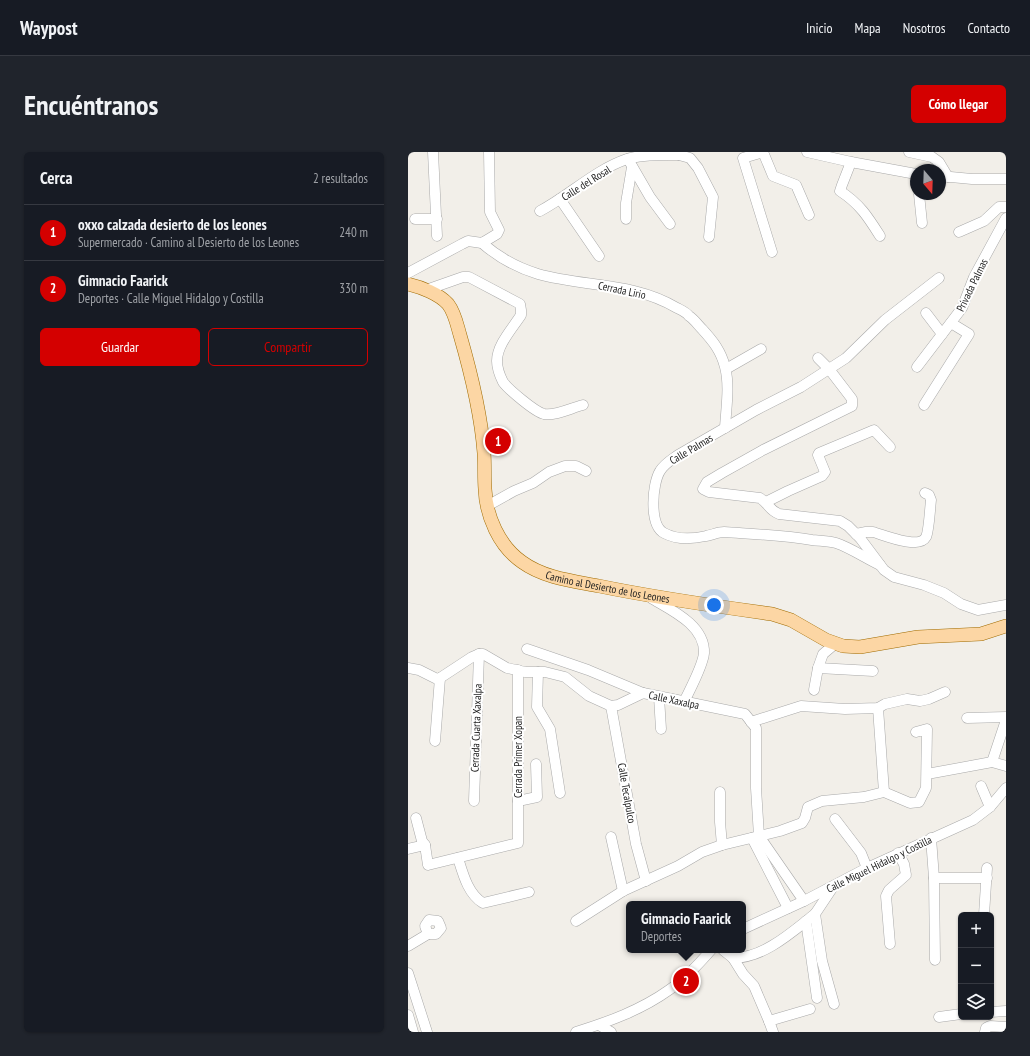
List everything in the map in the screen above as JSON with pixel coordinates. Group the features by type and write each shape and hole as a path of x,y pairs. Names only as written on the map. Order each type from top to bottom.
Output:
{"main road":[{"name":"Camino al Desierto de los Leones","path":"408,284 426,290 443,300 452,312 466,354 476,402 484,454 487,506 496,531 504,545 514,556 532,569 565,580 647,596 772,614 791,620 826,640 843,646 860,647 918,637 981,634 1006,626"}],"street":[{"path":"433,152 437,236"},
{"path":"408,273 468,241 482,243 497,234 499,230 490,212 488,152"},
{"path":"772,252 743,158 763,152 773,176 796,185 809,215"},
{"path":"807,152 850,162 910,173"},
{"path":"908,152 932,157 940,162 941,164"},
{"path":"679,153 690,158 698,168 712,197 710,237"},
{"name":"Calle del Rosal","path":"540,211 604,170 657,154 679,153"},
{"path":"850,162 840,191 863,209 880,236"},
{"path":"626,219 630,163"},
{"path":"630,163 650,197 670,224"},
{"path":"946,177 1006,179"},
{"path":"560,199 599,256"},
{"path":"920,200 922,223"},
{"path":"959,232 984,221 999,207 1006,207"},
{"name":"Privada Palmas","path":"917,366 962,308 974,277 1006,218"},
{"path":"415,219 437,219"},
{"name":"Cerrada Lirio","path":"482,243 508,261 538,274 621,287 640,292 668,302 689,315 714,341 722,354 726,369 727,388 725,428"},
{"path":"426,290 463,277 469,277 520,304 521,315 501,346 497,360 497,367 504,383 532,408 545,414 583,405"},
{"path":"829,369 846,358 885,320 939,278"},
{"path":"926,313 942,334"},
{"path":"924,405 969,334 951,323"},
{"path":"726,369 761,349"},
{"name":"Calle Palmas","path":"818,358 829,369 852,399 852,406 722,472 706,482 704,489 709,492 760,498 766,502 772,511 779,514 840,521 856,534 884,570 894,578 944,593 961,604 978,610 1006,605"},
{"name":"Calle Palmas","path":"829,369 801,387 756,410 666,463 656,478 653,511 655,520 658,527 664,533 689,539 721,532 797,537 835,543 880,565"},
{"path":"766,502 822,476 825,472 818,453 828,448 874,430 890,446"},
{"path":"487,506 514,491 533,483 549,472 565,466 576,466 586,471"},
{"path":"856,534 873,532 914,544 922,541 926,536 931,500 929,495 925,493"},
{"path":"647,596 672,611 694,627 701,638 704,654 696,677 684,702"},
{"path":"814,690 818,668 823,654 836,643"},
{"path":"527,649 588,670 643,693"},
{"path":"408,668 419,670 437,679 479,654 486,655 507,668 525,672 545,672 565,677 589,696 611,706"},
{"name":"Cerrada Cuarta Xaxalpa","path":"474,802 479,654"},
{"path":"818,668 872,670"},
{"name":"Cerrada Primer Xopan","path":"458,858 518,843 518,670"},
{"path":"538,672 537,707 550,729 560,793"},
{"path":"435,741 440,678"},
{"path":"788,908 756,837 756,728 751,722 801,706 845,709 878,708 886,704 907,699 920,701 929,699 945,692"},
{"name":"Calle Xaxalpa","path":"611,706 618,705 643,693 745,714 751,722"},
{"path":"659,697 661,729"},
{"name":"Calle Tecalpulco","path":"611,706 636,844 646,881"},
{"path":"878,708 884,792"},
{"path":"968,718 1006,719 992,762"},
{"path":"576,920 624,891 678,866 702,852 722,845 780,831 802,823 808,807 813,803 832,799 864,797 884,792 910,803 919,802 926,788 927,729 916,732"},
{"path":"927,774 992,762 1006,766"},
{"path":"518,802 537,797 536,764"},
{"path":"981,786 990,807"},
{"name":"Calle Miguel Hidalgo y Costilla","path":"746,928 804,902 867,868 973,820 1003,798 1006,788"},
{"path":"720,792 722,845"},
{"path":"416,818 422,841 426,845 428,865 458,858 466,882 478,900 483,903 529,892"},
{"path":"835,819 861,853 867,868"},
{"path":"611,837 624,891"},
{"path":"756,837 804,902"},
{"path":"932,838 936,960"},
{"path":"408,849 426,845"},
{"path":"890,944 886,896 889,890 906,875 904,864 898,854"},
{"path":"934,878 987,873 984,912"},
{"path":"733,958 744,958 764,950 806,922 815,914 834,886"},
{"path":"815,914 822,961 834,1004"},
{"path":"806,922 817,998"},
{"path":"408,946 428,934"},
{"path":"576,1032 599,1025 643,1006 669,990 708,953"},
{"path":"727,953 733,958 743,974 754,986 773,1032"},
{"path":"408,973 427,1032"},
{"path":"769,1021 810,1008"},
{"path":"994,1012 1006,1011"},
{"path":"939,1017 958,1014"},
{"path":"408,1015 413,1032"},
{"path":"599,1025 611,1032"},
{"path":"986,1030 1006,1027"}],"place":[{"name":"oxxo calzada desierto de los leones","path":"498,441"},
{"name":"Gimnacio Faarick","path":"686,981"}]}
